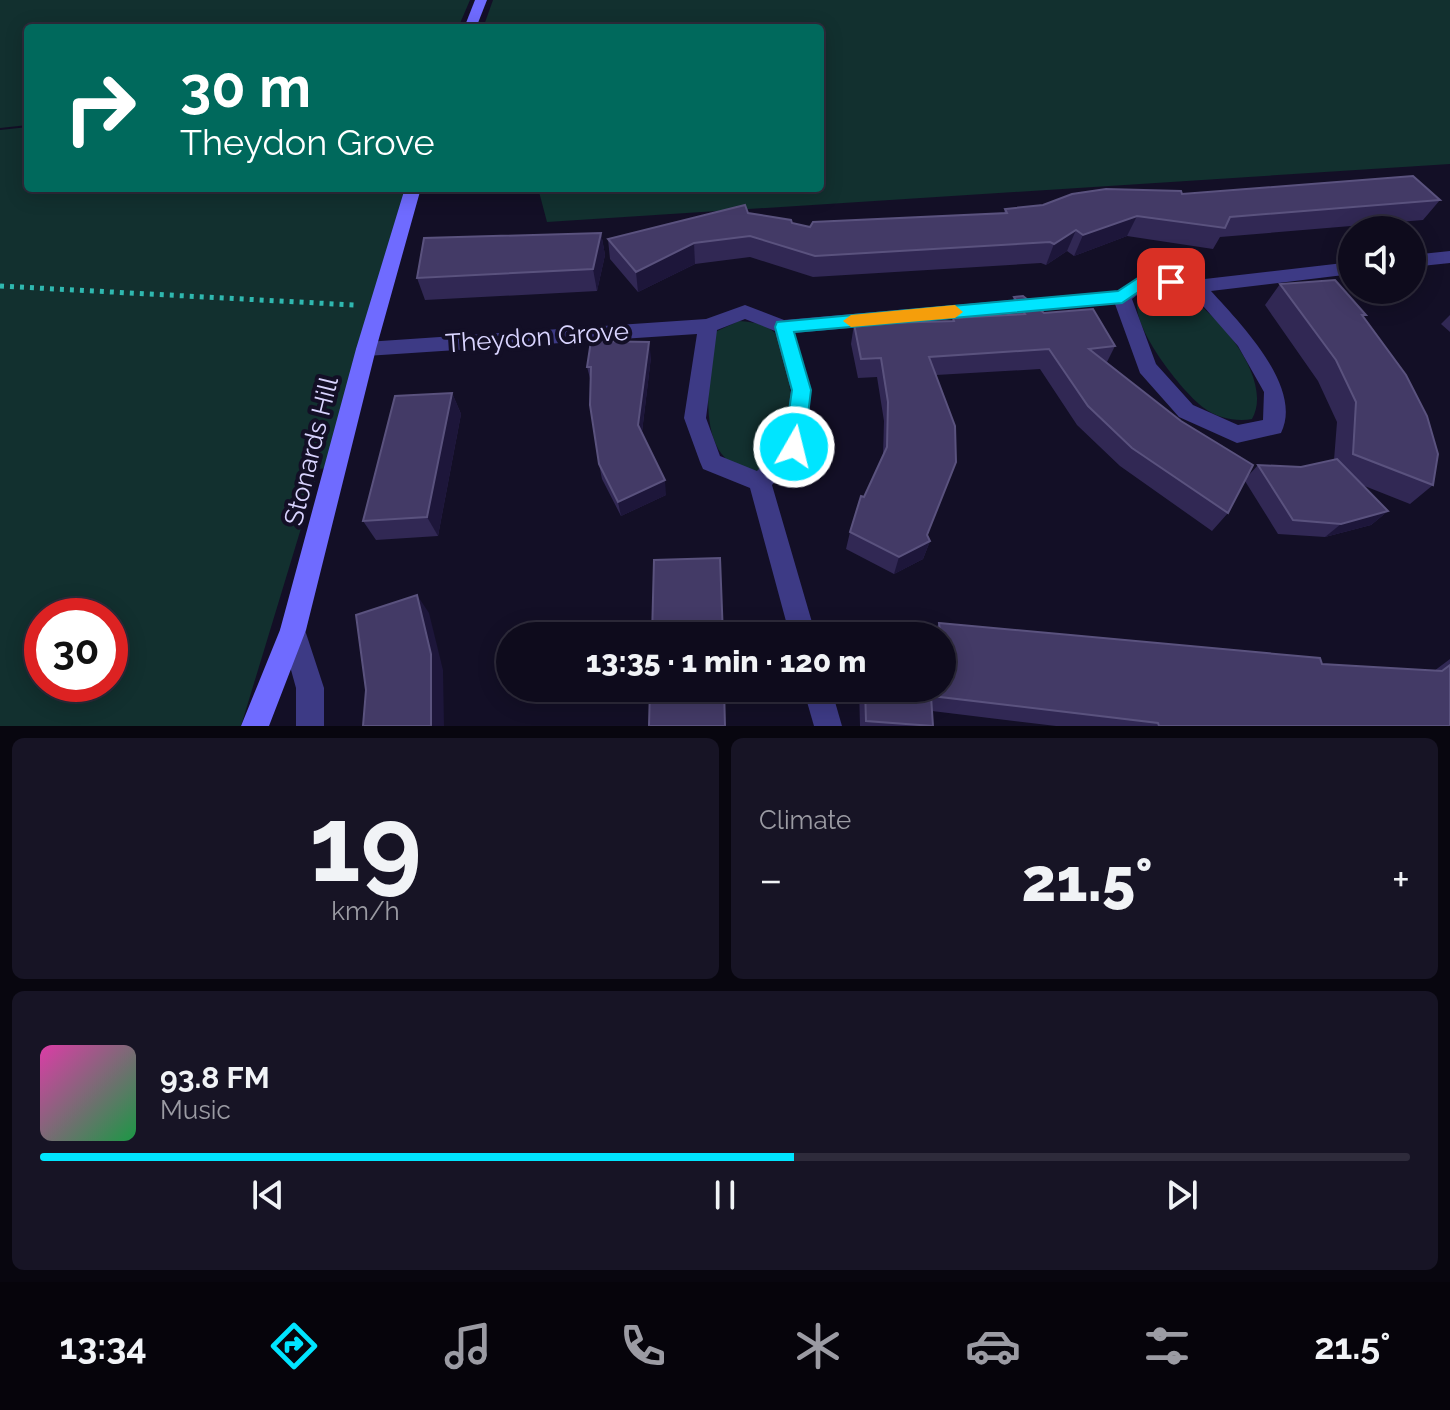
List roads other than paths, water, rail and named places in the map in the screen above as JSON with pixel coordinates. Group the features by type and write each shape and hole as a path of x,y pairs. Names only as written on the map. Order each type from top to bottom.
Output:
{"street":[{"path":"472,24 481,0"},
{"name":"Stonards Hill","path":"255,726 293,630 366,349 412,192"},
{"path":"1426,260 1450,257"},
{"name":"Theydon Grove","path":"366,349 708,326 745,312 783,327 1122,297 1147,278 1196,286 1338,270"},
{"path":"1122,297 1147,368 1186,411 1237,434 1273,427 1274,392 1245,341 1196,286"},
{"path":"708,326 695,418 711,462 760,482"},
{"path":"760,482 794,447 801,390 783,327"},
{"path":"760,482 799,622"},
{"path":"293,630 310,688 310,726"},
{"path":"821,702 828,726"}]}
